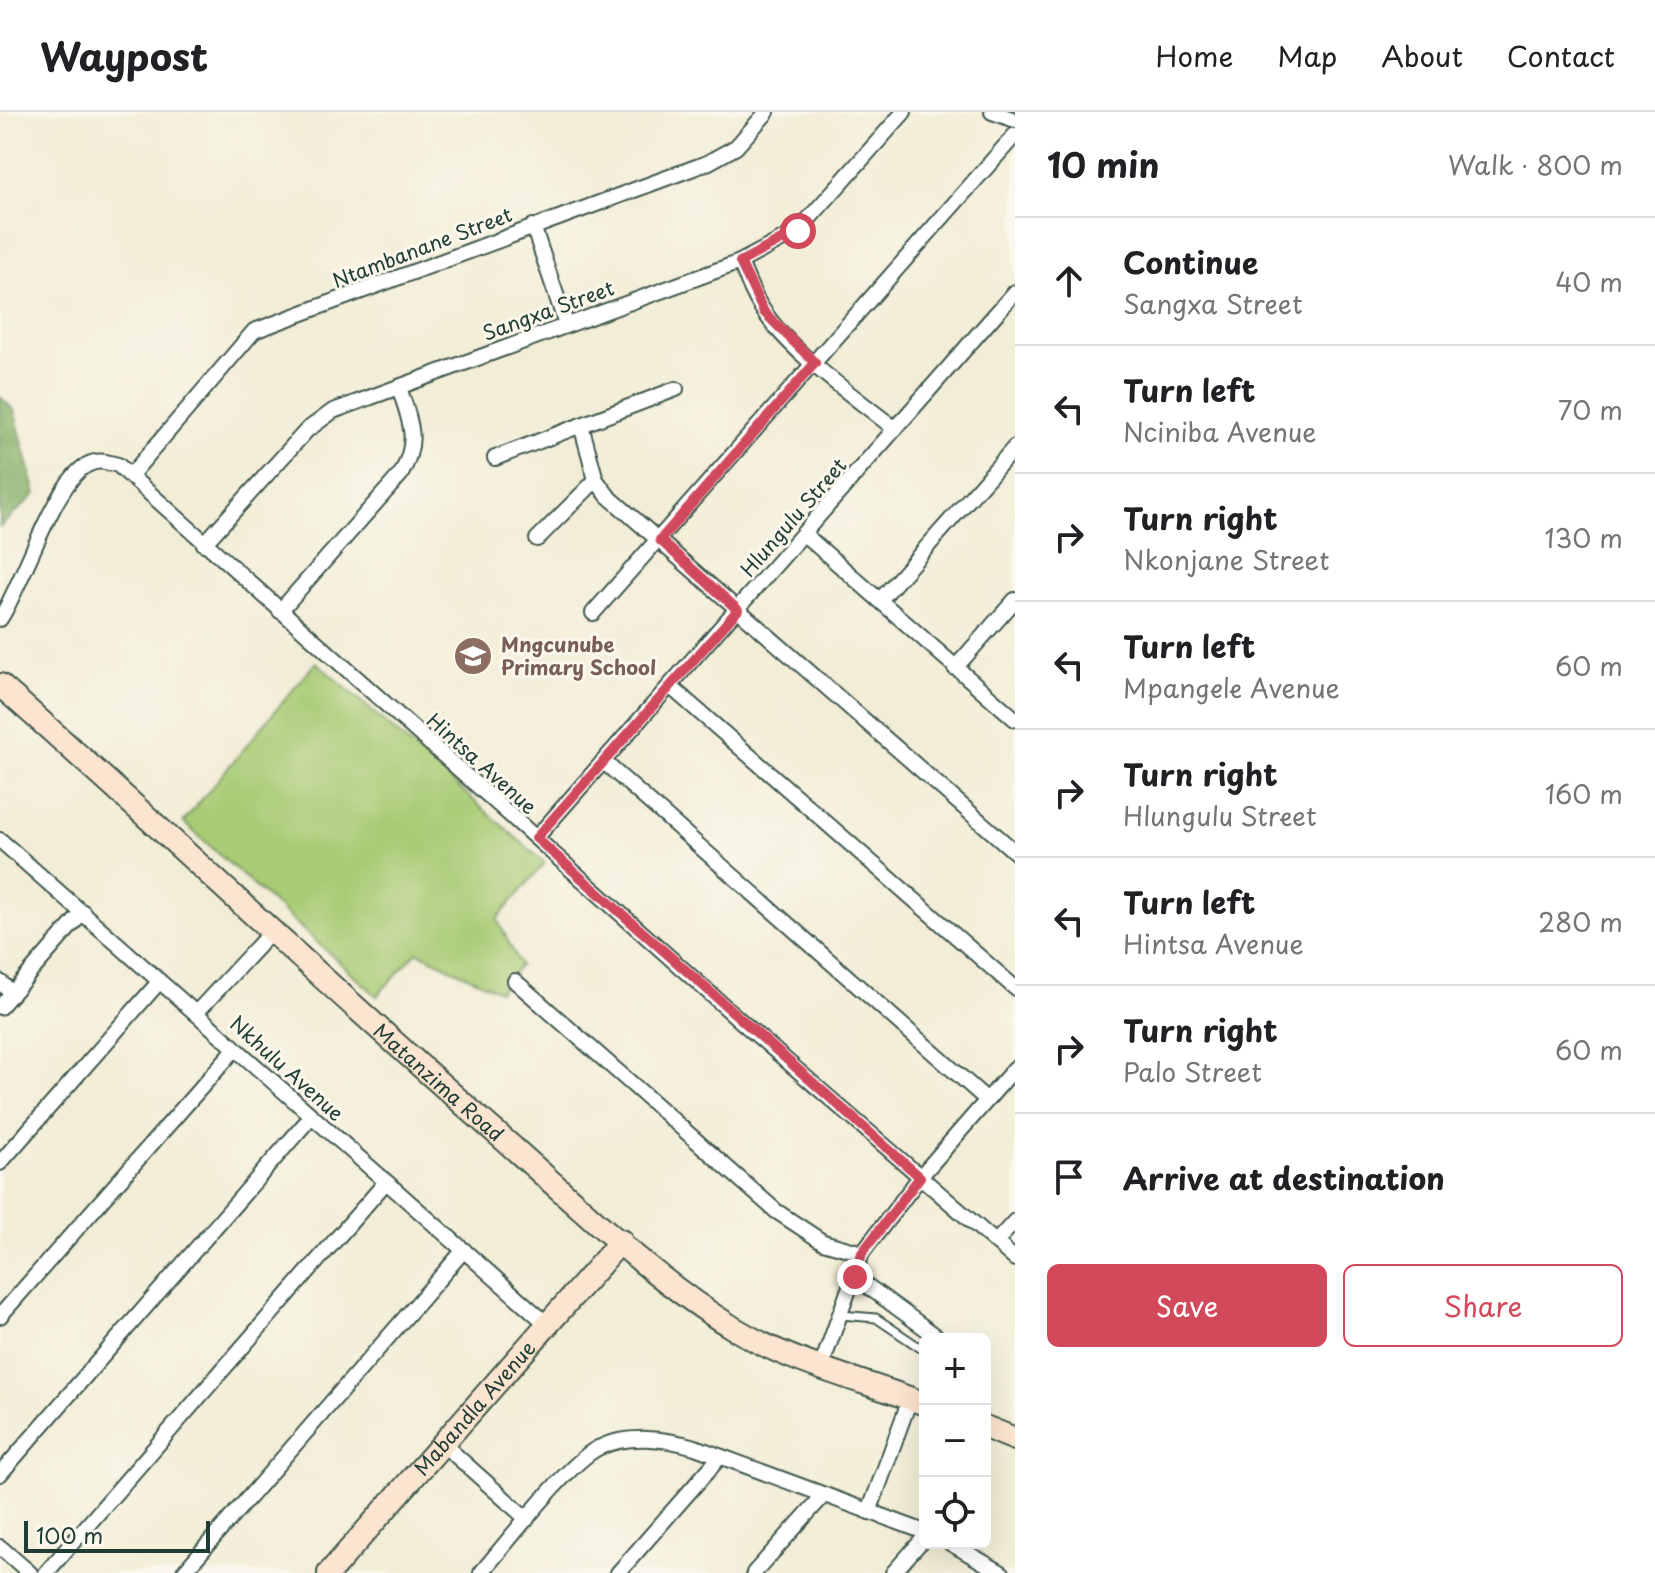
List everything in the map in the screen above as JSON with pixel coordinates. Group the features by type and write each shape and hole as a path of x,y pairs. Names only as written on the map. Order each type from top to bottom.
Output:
{"street":[{"name":"Ntambanane Street","path":"131,475 254,331 721,156 736,147 767,112"},
{"name":"Sangxa Street","path":"204,544 320,418 566,324 740,262 798,231 904,112"},
{"path":"992,112 1015,120"},
{"path":"593,613 1015,135"},
{"path":"533,226 566,324"},
{"path":"740,262 764,312 815,363 895,429"},
{"name":"Hlungulu Street","path":"536,838 1015,292"},
{"path":"280,611 401,474 412,453 413,433 399,387"},
{"path":"495,458 676,389"},
{"path":"581,425 596,480 738,610 1015,852"},
{"path":"881,599 1015,447"},
{"name":"Hintsa Avenue","path":"0,619 57,504 80,470 99,461 118,465 1015,1259"},
{"path":"537,539 596,480"},
{"path":"805,535 1015,719"},
{"path":"955,668 1015,600"},
{"name":"Matanzima Road","path":"0,685 273,930 361,1015 667,1283 709,1313 773,1348 918,1401"},
{"path":"671,687 1015,988"},
{"path":"604,762 987,1100"},
{"name":"Nkhulu Avenue","path":"0,840 310,1118 548,1325"},
{"path":"0,1007 83,912"},
{"path":"196,1013 273,930"},
{"path":"515,981 776,1211 823,1242 862,1253"},
{"path":"0,982 12,993"},
{"path":"0,1163 159,982"},
{"path":"0,1316 235,1049"},
{"path":"821,1367 862,1253 920,1177 1015,1068"},
{"path":"0,1474 310,1118"},
{"path":"46,1573 385,1183"},
{"path":"996,1242 1015,1221"},
{"name":"Mabandla Avenue","path":"329,1573 621,1241"},
{"path":"183,1573 464,1250"},
{"path":"855,1277 932,1333"},
{"path":"869,1512 918,1401"},
{"path":"991,1429 1015,1439"},
{"path":"481,1573 586,1456 612,1443 661,1439 919,1533"},
{"path":"443,1444 527,1519"},
{"path":"618,1573 719,1458"},
{"path":"754,1573 822,1497"},
{"path":"893,1573 919,1542"},
{"path":"0,1547 30,1573"},
{"path":"960,1549 1002,1573"}],"lane":[{"path":"841,1315 876,1318 919,1347"}],"green space":[{"path":"0,397 14,410 36,494 0,527"},
{"path":"316,662 545,863 497,919 520,965 499,991 417,952 377,996 183,822"}],"place":[{"name":"Mngcunube Primary School","path":"473,656"}],"route":[{"path":"798,231 787,240 740,262 764,312 815,363 660,540 738,610 536,838 920,1177 862,1253 855,1277"}]}
